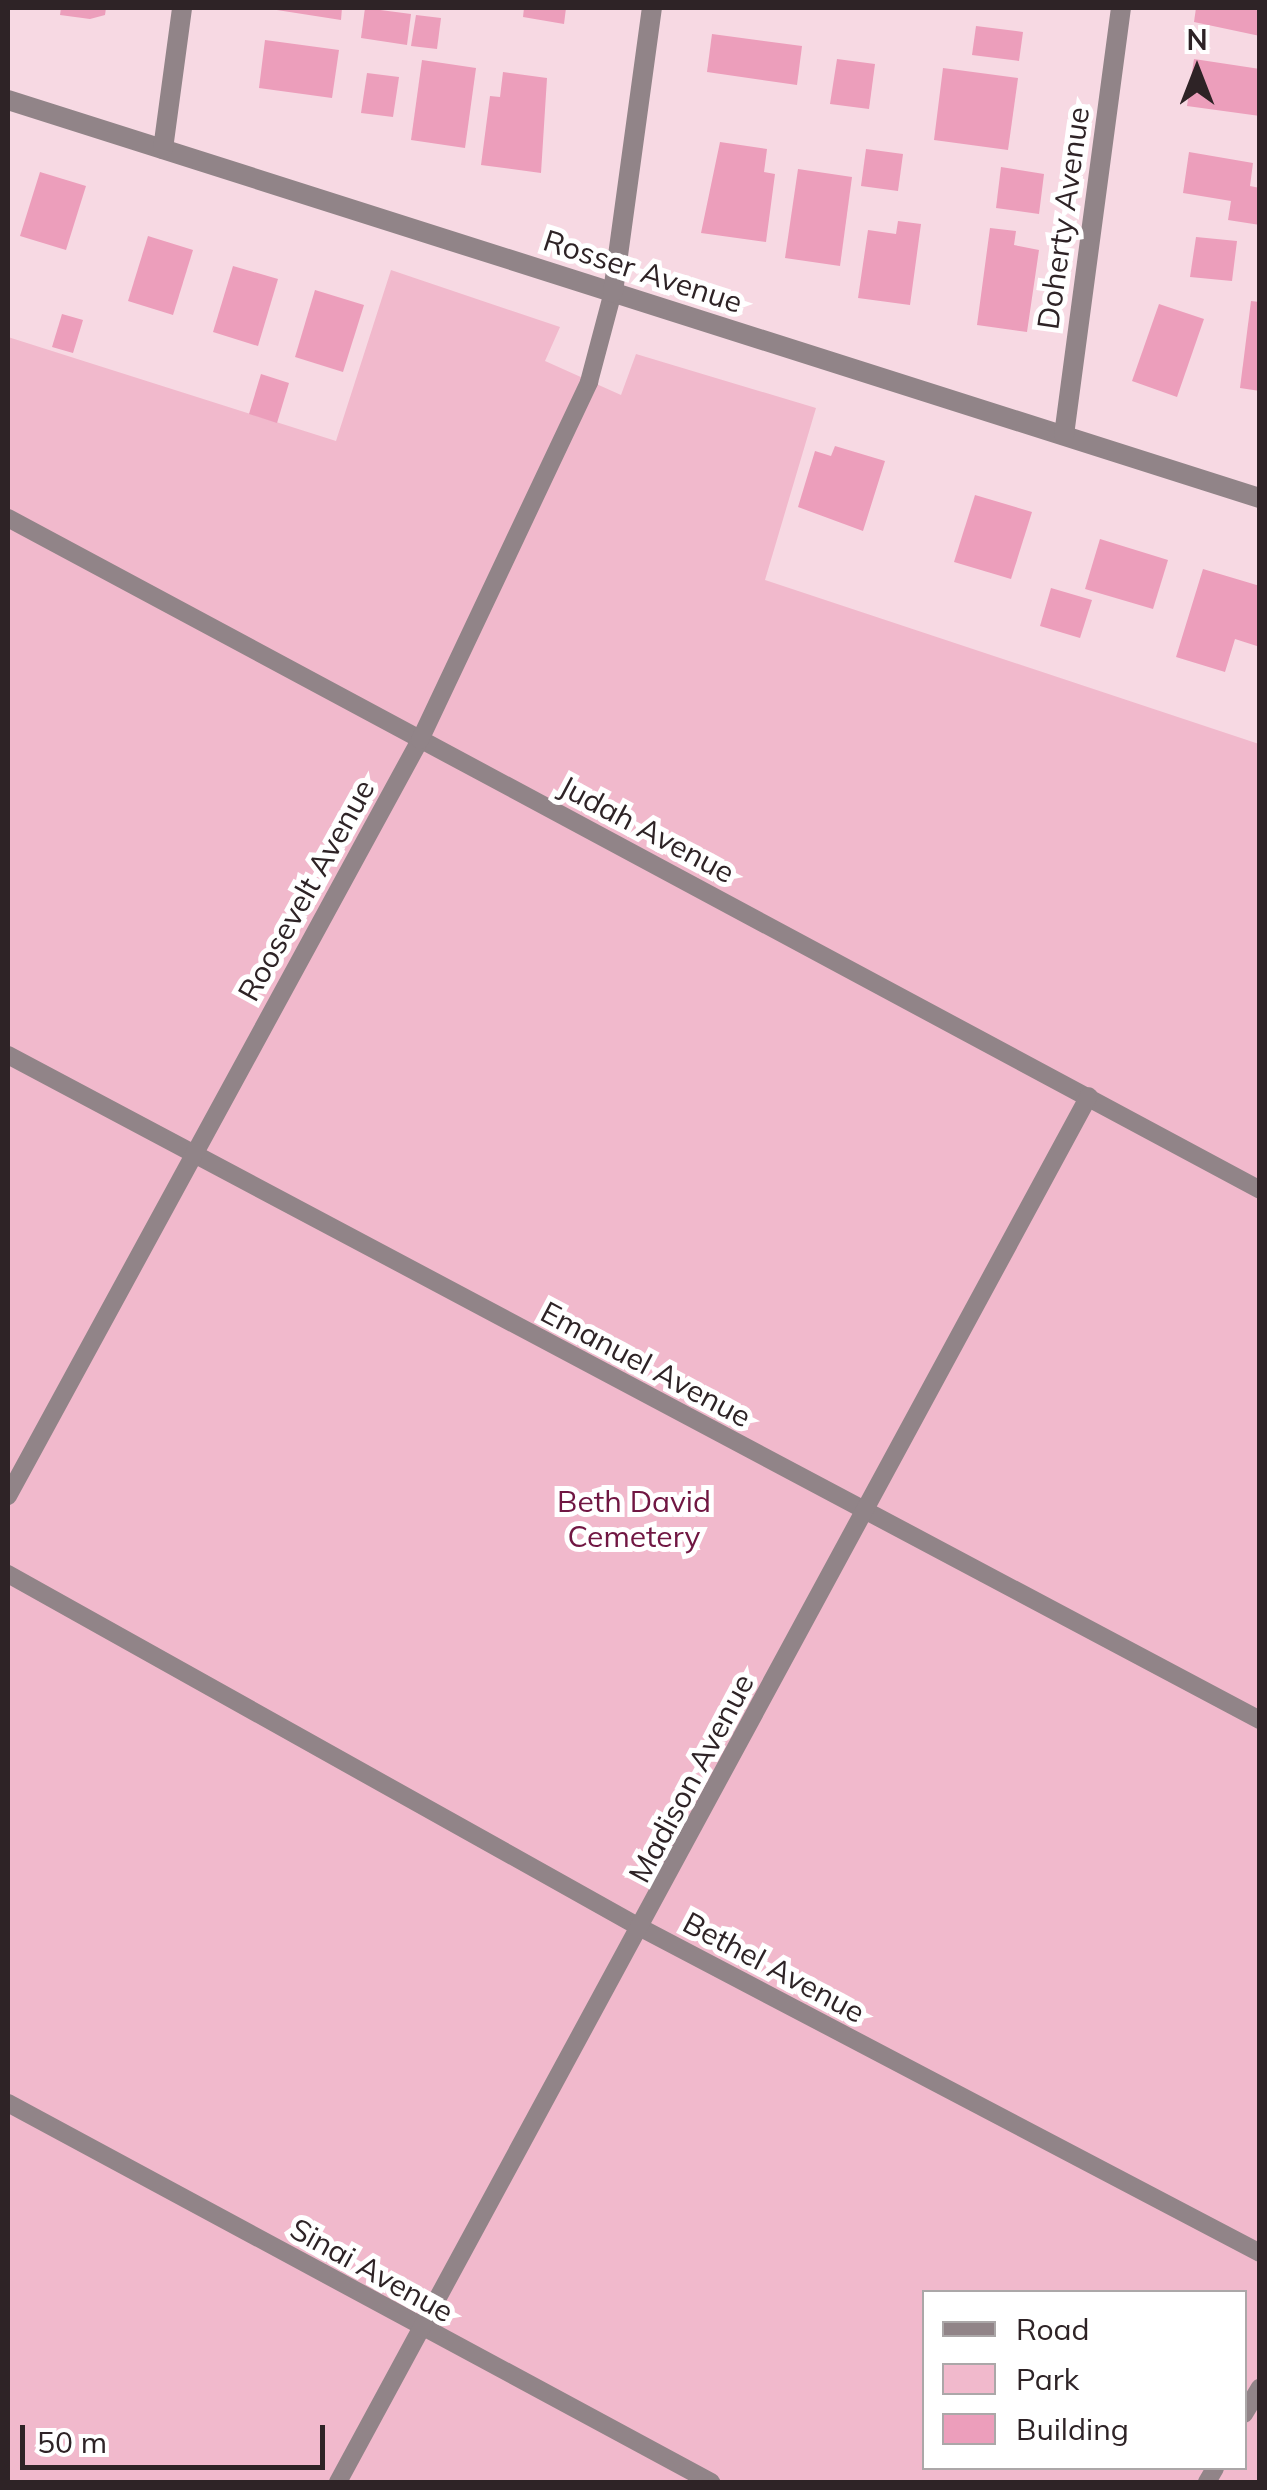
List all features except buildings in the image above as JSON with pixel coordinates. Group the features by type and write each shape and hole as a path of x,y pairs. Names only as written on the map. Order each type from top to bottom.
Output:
{"street":[{"path":"163,149 182,8"},
{"path":"614,292 652,8"},
{"name":"Doherty Avenue","path":"1064,436 1122,8"},
{"name":"Rosser Avenue","path":"8,100 1260,498"}],"lane":[{"name":"Roosevelt Avenue","path":"8,1496 420,740 589,382 614,292"},
{"name":"Judah Avenue","path":"8,518 1260,1190"},
{"name":"Emanuel Avenue","path":"8,1054 1260,1720"},
{"name":"Madison Avenue","path":"338,2482 419,2327 643,1929 862,1510 1089,1096"},
{"name":"Bethel Avenue","path":"8,1574 643,1929 1260,2253"},
{"name":"Sinai Avenue","path":"8,2102 712,2482"},
{"path":"1247,2409 1260,2387"}],"green space":[{"name":"Beth David Cemetery","path":"391,270 560,327 545,361 621,395 636,354 816,408 765,580 1259,744 1259,2482 8,2482 8,337 336,441"}]}
